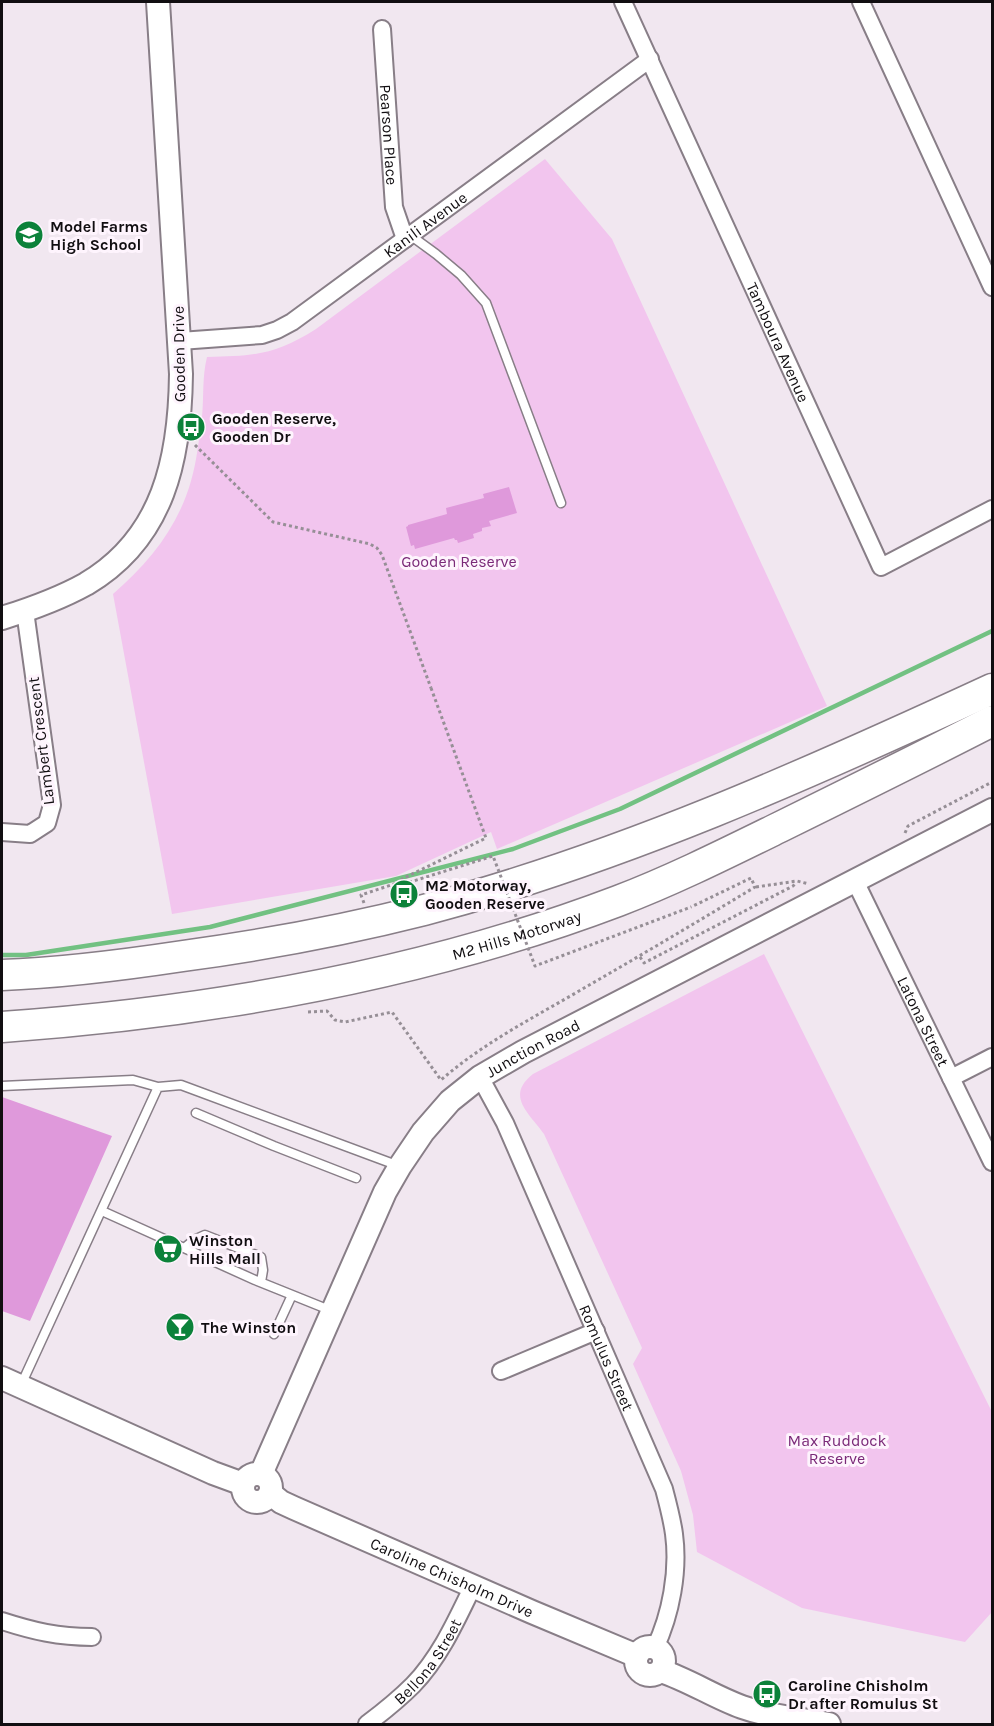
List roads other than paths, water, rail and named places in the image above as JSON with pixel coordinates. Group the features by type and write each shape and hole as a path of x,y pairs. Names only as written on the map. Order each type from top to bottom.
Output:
{"highway":[{"path":"2,975 115,966 252,946 379,921 426,909 601,854 703,816 993,689"},
{"name":"M2 Hills Motorway","path":"2,1027 117,1018 270,996 427,961 538,930 620,900 717,858 993,721"}],"street":[{"name":"Gooden Drive","path":"2,618 70,592 103,573 138,538 155,512 168,480 176,446 181,402 180,341 158,2"},
{"name":"Tamboura Avenue","path":"624,2 881,567 993,509"},
{"path":"861,2 993,287"},
{"name":"Pearson Place","path":"382,29 393,207 407,237"},
{"name":"Kanili Avenue","path":"180,341 262,335 292,322 650,59"},
{"name":"Lambert Crescent","path":"2,832 30,834 47,823 52,805 25,611"},
{"name":"Junction Road","path":"258,1484 385,1192 423,1132 450,1101 480,1077 523,1052 993,810"},
{"name":"Latona Street","path":"855,881 993,1162"},
{"path":"951,1078 993,1057"},
{"name":"Romulus Street","path":"480,1077 505,1123 664,1489 674,1535 675,1561 668,1610 662,1631 646,1652"},
{"path":"501,1371 596,1331"},
{"name":"Caroline Chisholm Drive","path":"11,1382 204,1469 258,1484 281,1502 589,1637 646,1652"},
{"name":"Bellona Street","path":"368,1725 414,1684 435,1658 452,1630 473,1586"},
{"path":"2,1621 47,1634 92,1637"},
{"path":"646,1652 636,1662 641,1672 652,1675 661,1671 723,1699 759,1712 829,1725"}],"lane":[{"path":"407,237 436,254 461,275 486,303 561,503"},
{"path":"2,1086 133,1080 158,1087 182,1085 400,1166"},
{"path":"11,1382 102,1211 158,1087"},
{"path":"196,1113 356,1178"},
{"path":"102,1211 332,1311"},
{"path":"184,1248 194,1239 206,1235 261,1257 263,1270 261,1282"},
{"path":"274,1334 292,1295"}],"waterway":[{"path":"2,955 26,955 210,927 513,849 620,809 992,631"}],"place":[{"name":"Model Farms High School","path":"29,235"},
{"name":"Gooden Reserve, Gooden Dr","path":"191,427"},
{"name":"M2 Motorway, Gooden Reserve","path":"404,894"},
{"name":"Winston Hills Mall","path":"168,1249"},
{"name":"The Winston","path":"180,1327"},
{"name":"Caroline Chisholm Dr after Romulus St","path":"767,1694"}],"park label":[{"name":"Gooden Reserve","path":"459,561"},
{"name":"Max Ruddock Reserve","path":"837,1449"}]}
